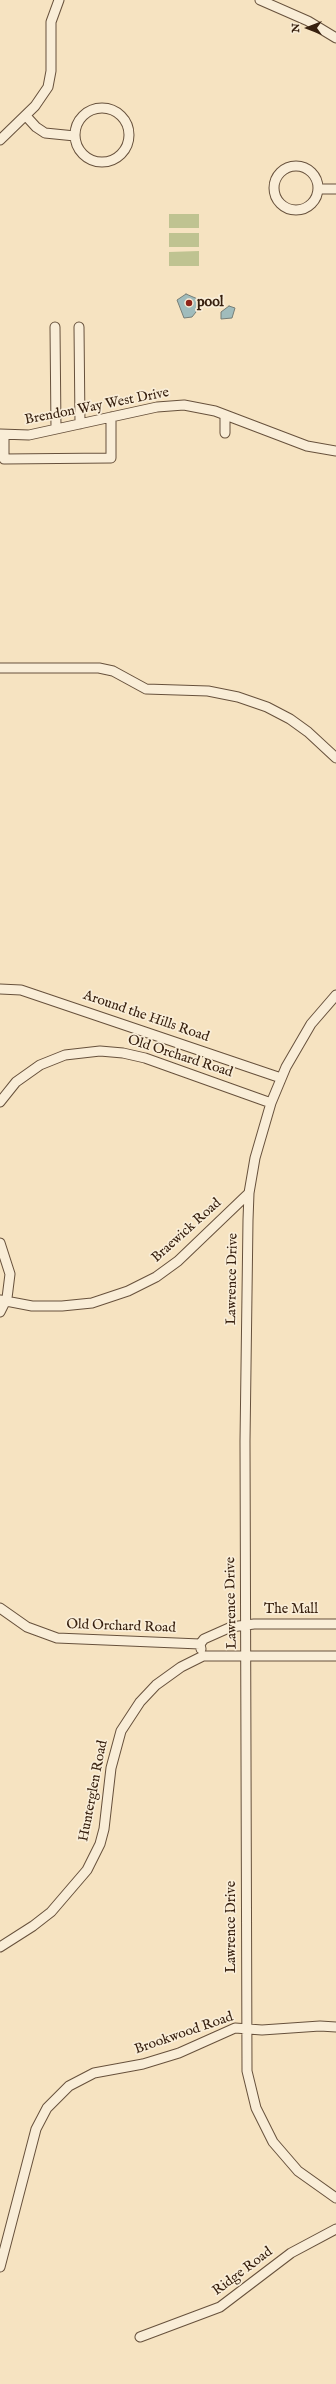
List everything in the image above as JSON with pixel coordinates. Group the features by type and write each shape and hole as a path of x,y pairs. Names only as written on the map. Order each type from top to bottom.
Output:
{"street":[{"path":"0,140 26,116 43,97 49,83 51,71 51,22 57,0"},
{"path":"260,0 313,23 336,38"},
{"path":"102,108 114,111 121,116 128,127 129,135 128,143 121,154 111,161 102,163 91,160 82,154 76,144 75,136 77,124 84,115 90,111 102,108"},
{"path":"26,116 36,127 45,133 75,136"},
{"path":"298,167 311,173 317,182 318,189 316,198 310,205 303,209 294,210 279,203 275,195 274,186 282,171 298,167"},
{"path":"318,189 336,189"},
{"path":"55,327 56,429"},
{"path":"80,327 80,424"},
{"name":"Brendon Way West Drive","path":"2,435 29,435 111,417 177,405 200,407 307,446 336,451"},
{"path":"225,415 225,433"},
{"path":"2,435 4,459 111,458 111,417"},
{"path":"0,668 99,668 113,671 140,687 150,690 208,691 238,697 267,707 290,719 308,732 336,758"},
{"name":"Around the Hills Road","path":"0,989 22,990 281,1078"},
{"name":"Lawrence Drive","path":"336,995 302,1036 271,1102 258,1147 249,1193 245,1397 246,2059 248,2082 263,2126 273,2142 292,2166 313,2184 336,2198"},
{"name":"Old Orchard Road","path":"0,1102 16,1082 40,1065 65,1055 100,1051 138,1056 271,1102"},
{"name":"Braewick Road","path":"3,1300 32,1306 70,1306 92,1303 128,1291 156,1277 178,1261 249,1193"},
{"path":"0,1243 10,1274 10,1285 3,1300 0,1312"},
{"name":"Old Orchard Road","path":"0,1608 27,1627 57,1638 200,1644"},
{"path":"203,1656 200,1644 204,1639 218,1631 246,1624"},
{"name":"The Mall","path":"246,1624 336,1624"},
{"name":"Hunterglen Road","path":"0,1947 33,1926 51,1912 87,1870 100,1844 104,1829 112,1761 121,1731 133,1711 150,1690 171,1674 203,1656 246,1656"},
{"path":"246,1656 336,1656"},
{"name":"Brookwood Road","path":"0,2268 33,2136 45,2112 60,2094 78,2080 94,2073 161,2059 197,2046 231,2030 246,2028 262,2030 320,2026 336,2027"},
{"name":"Ridge Road","path":"140,2337 220,2307 291,2252 336,2229"}],"green space":[{"path":"169,214 199,214 199,228 169,228"},
{"path":"169,233 199,233 199,247 169,247"},
{"path":"199,251 199,266 169,266 169,252"}],"water":[{"name":"pool","path":"186,294 200,300 200,307 192,317 184,318 177,300"},
{"name":"pool","path":"229,306 235,308 232,318 221,319 221,312"}],"place":[{"name":"pool","path":"189,303"}]}
